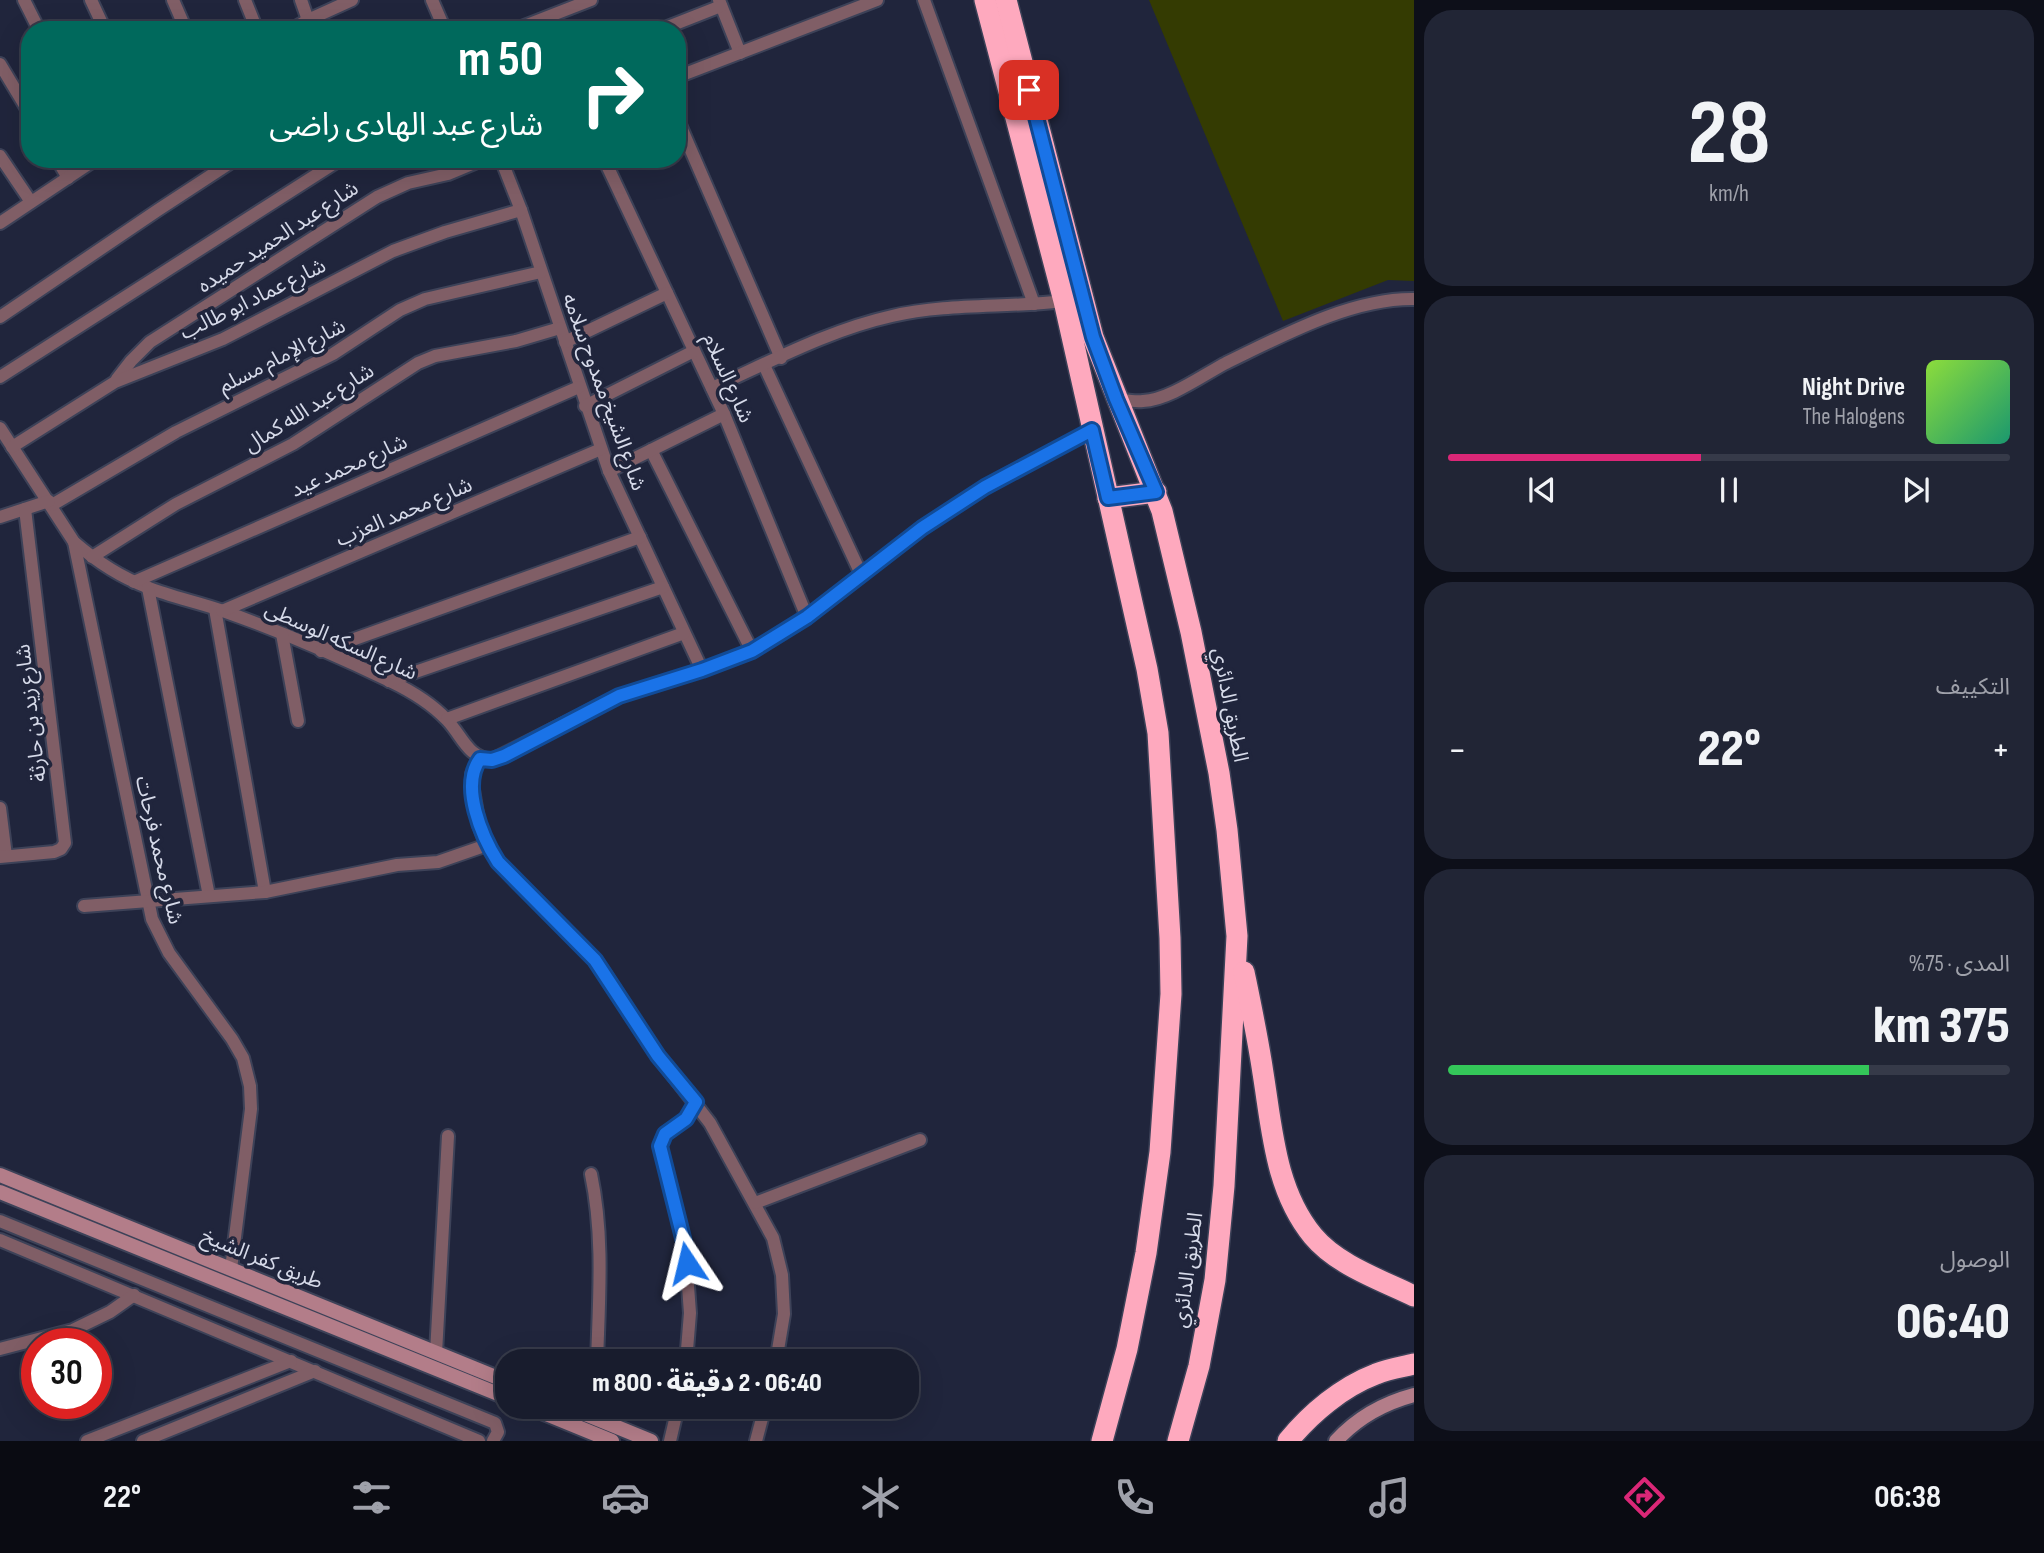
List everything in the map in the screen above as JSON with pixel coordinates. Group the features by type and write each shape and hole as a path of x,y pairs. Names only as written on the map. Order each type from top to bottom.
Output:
{"highway":[{"name":"الطريق الدائري","path":"985,0 1051,216 1093,337 1156,492 1191,632 1219,773 1227,830 1237,936 1225,1173 1214,1280 1199,1366 1178,1441"},
{"name":"الطريق الدائري","path":"1006,0 1051,216 1063,301 1147,669 1158,733 1171,994 1160,1152 1146,1253 1127,1349 1102,1441"},
{"path":"1108,498 1156,492"},
{"path":"1237,936 1263,1071 1274,1153 1293,1202 1313,1236 1348,1265 1414,1296"},
{"path":"1287,1441 1302,1424 1332,1399 1376,1374 1414,1364"}],"street":[{"path":"24,0 34,21"},
{"path":"91,0 100,21"},
{"path":"173,0 182,21"},
{"path":"246,0 254,21"},
{"path":"301,0 307,20 352,0"},
{"path":"432,0 441,21"},
{"path":"537,21 591,0"},
{"path":"686,74 877,0"},
{"path":"924,0 1034,304"},
{"path":"680,21 720,3 740,53"},
{"path":"0,64 21,99"},
{"path":"686,139 781,358"},
{"path":"0,156 31,202"},
{"path":"62,168 68,178"},
{"path":"0,223 83,168"},
{"path":"0,317 223,168"},
{"path":"0,377 327,168"},
{"name":"شارع عبد الحميد حميده","path":"115,382 150,342 377,197 408,183 462,168"},
{"name":"شارع الشيخ ممدوح سلامه","path":"505,168 609,471 702,670"},
{"name":"شارع السلام","path":"608,168 724,414 807,617"},
{"name":"شارع عماد ابو طالب","path":"12,447 115,382 223,338 393,251 445,232 521,210"},
{"name":"شارع الإمام مسلم","path":"0,517 50,503 176,432 333,354 400,310 425,299 541,272"},
{"path":"565,342 667,293"},
{"path":"1116,399 1144,401 1159,398 1238,358 1341,313 1371,302 1414,299"},
{"path":"712,388 856,326 892,316 928,310 1063,301"},
{"name":"شارع عبد الله كمال","path":"92,557 176,504 293,444 418,363 435,356 516,341 560,328"},
{"path":"585,406 694,351"},
{"path":"764,365 862,574"},
{"name":"شارع محمد عيد","path":"134,582 579,387"},
{"path":"609,471 724,414"},
{"name":"شارع السكه الوسطى","path":"0,428 75,542 92,557 148,588 282,634 420,697 447,719 470,752 480,759"},
{"path":"778,1349 784,1314 782,1275 773,1238 755,1203 710,1123 658,1056 595,960 498,862 479,825 472,774 480,759 492,760 504,756 628,692 702,670 752,651 807,617 922,528 985,487 1092,430"},
{"name":"شارع محمد العزب","path":"218,610 601,449"},
{"path":"651,450 752,651"},
{"name":"شارع زيد بن حارثة","path":"3,857 54,852 65,844 25,509"},
{"path":"321,651 640,537"},
{"name":"شارع محمد فرحات","path":"75,542 147,901 158,935 243,1058 250,1086 251,1109 231,1269"},
{"path":"389,681 663,587"},
{"path":"148,588 209,896"},
{"path":"218,610 265,892"},
{"path":"447,719 684,633"},
{"path":"282,634 298,721"},
{"path":"0,808 3,857"},
{"path":"84,906 265,892 397,865 438,862 487,845"},
{"path":"687,1349 690,1313 685,1246 660,1146 665,1134 686,1119 696,1102"},
{"path":"436,1353 448,1136"},
{"path":"755,1203 920,1140"},
{"path":"591,1174 600,1238 597,1349"},
{"name":"طريق كفر الشيخ","path":"0,1175 495,1377"},
{"name":"طريق كفر الشيخ","path":"0,1192 495,1393"},
{"path":"88,1228 94,1213"},
{"path":"0,1221 495,1423 498,1432 493,1441"},
{"path":"0,1240 479,1441"},
{"path":"0,1349 73,1330 110,1312 134,1296"},
{"path":"87,1441 291,1361"},
{"path":"450,1375 456,1361"},
{"path":"143,1441 315,1371"},
{"path":"1336,1441 1369,1413 1414,1395"},
{"path":"558,1419 612,1441"},
{"path":"608,1419 651,1441"},
{"path":"670,1441 675,1419"},
{"path":"756,1441 762,1419"}],"green space":[{"path":"1149,0 1414,0 1414,281 1388,280 1283,321"}],"route":[{"path":"687,1263 660,1146 665,1134 686,1119 696,1102 658,1056 595,960 498,862 479,825 472,774 480,759 492,760 504,756 619,696 752,651 807,617 922,528 985,487 1092,430 1108,498 1156,492 1093,337 1029,90"}]}
